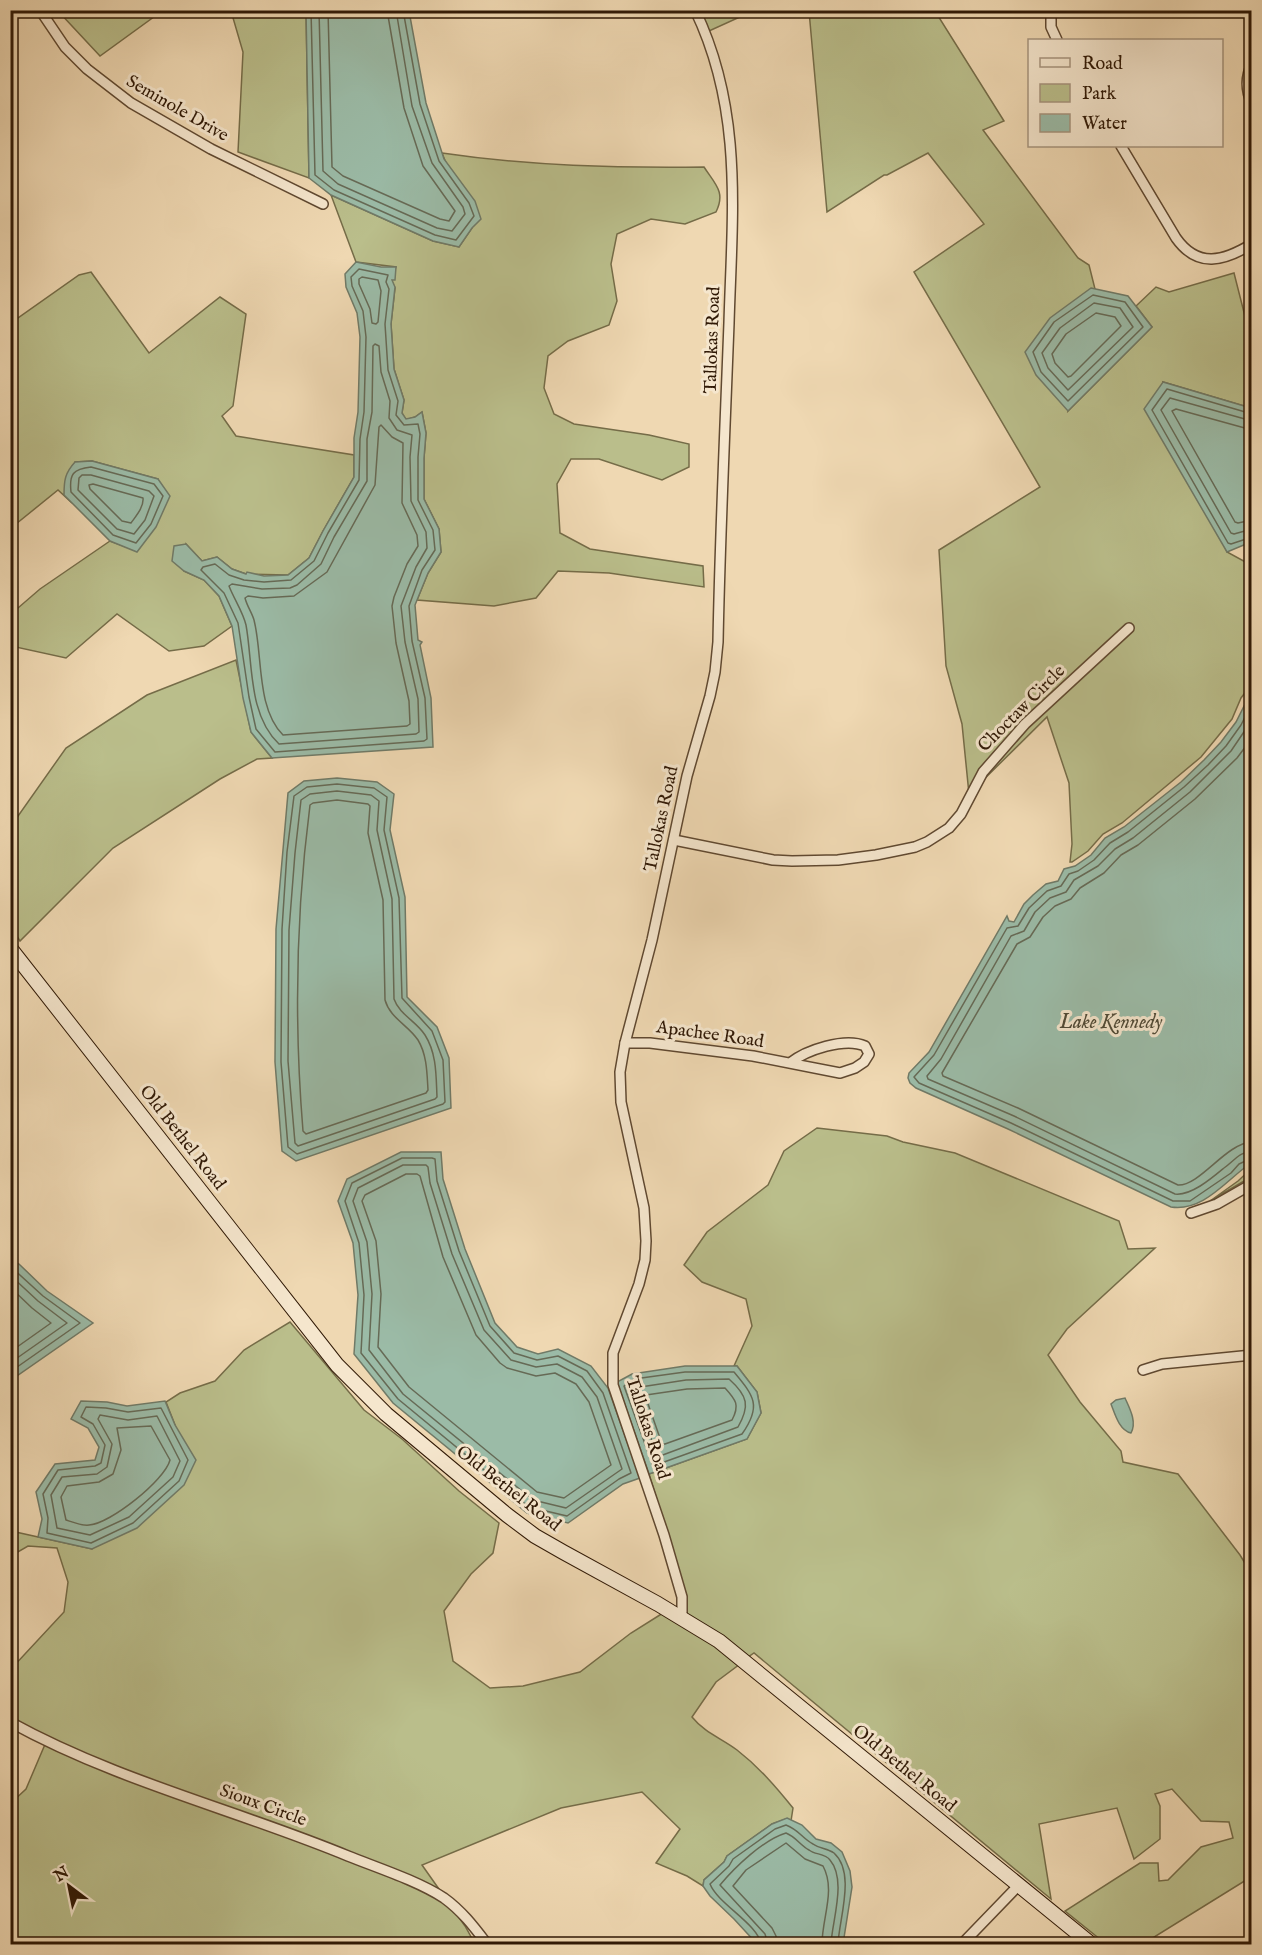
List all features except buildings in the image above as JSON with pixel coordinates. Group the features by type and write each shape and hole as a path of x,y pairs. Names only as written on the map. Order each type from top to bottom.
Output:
{"street":[{"name":"Seminole Drive","path":"40,10 65,47 87,69 130,104 211,149 323,204"},
{"name":"Tallokas Road","path":"682,1618 682,1597 667,1545 613,1385 613,1353 639,1284 646,1252 646,1220 620,1093 620,1072 625,1043 652,940 687,776 710,696 717,652 733,243 733,180 724,100 709,44 694,10"},
{"path":"1051,10 1051,27 1057,39"},
{"path":"1251,64 1247,77 1251,104"},
{"path":"1122,147 1176,238 1188,251 1197,256 1215,259 1234,255 1251,244"},
{"name":"Choctaw Circle","path":"674,840 772,860 792,861 867,857 927,842 949,828 961,814 983,772 1025,724 1129,628"},
{"name":"Old Bethel Road","path":"10,948 337,1365 365,1395 535,1536 682,1618 736,1653 1091,1944"},
{"name":"Apachee Road","path":"625,1043 650,1043 753,1056 790,1064 844,1073 864,1062 869,1054 865,1046 853,1041 804,1053 790,1064"},
{"path":"1191,1213 1217,1204 1251,1184"},
{"path":"1143,1370 1162,1364 1251,1355"},
{"name":"Sioux Circle","path":"10,1722 43,1740 92,1761 294,1834 427,1889 457,1908 487,1944"},
{"path":"962,1944 1018,1886"}],"green space":[{"path":"58,11 162,11 100,56"},
{"path":"231,11 306,11 309,178 238,152 243,52"},
{"path":"700,11 753,11 709,31"},
{"path":"809,11 935,11 1004,121 983,130 1078,258 1089,265 1095,289 1091,289 1068,411 1152,327 1136,306 1156,287 1169,292 1234,273 1251,340 1251,408 1163,382 1227,552 1251,565 1251,685 1241,698 1232,719 1201,757 1122,823 1103,834 1088,851 1072,862 1070,862 1072,844 1069,783 1047,717 969,794 962,724 946,666 939,550 1040,487 914,272 984,224 928,153 884,175 827,212"},
{"path":"442,153 508,161 573,165 704,167 715,183 720,199 716,212 685,224 651,219 617,234 611,264 617,301 609,325 568,341 548,356 544,388 554,414 574,424 649,435 689,444 689,467 662,480 599,459 571,459 557,484 560,533 590,549 703,566 704,587 609,573 558,571 536,598 494,606 417,600 428,573 441,552 439,529 424,499 426,433 422,412 406,420 402,413 404,400 394,369 391,324 395,288 391,280 396,267 356,262 331,195 433,241 459,247 472,228"},
{"path":"91,272 149,353 220,297 246,314 233,406 222,416 236,436 354,455 354,477 309,558 288,575 246,574 232,569 217,557 202,561 186,544 184,571 204,580 219,596 232,626 204,646 169,651 117,614 66,658 11,646 11,614 40,589 110,541 137,551 158,479 92,461 75,462 64,495 72,503 58,490 11,528 11,323 79,275"},
{"path":"236,660 251,732 272,758 257,759 220,779 113,848 20,941 11,927 11,826 66,748 147,695"},
{"path":"817,1128 887,1136 903,1142 955,1153 1119,1221 1128,1249 1155,1248 1067,1329 1048,1355 1080,1402 1121,1451 1123,1462 1178,1474 1240,1555 1251,1573 1251,1877 1143,1944 1106,1944 1065,1911 1140,1863 1158,1863 1159,1881 1168,1880 1201,1847 1233,1838 1229,1822 1201,1821 1172,1789 1155,1794 1160,1806 1160,1839 1134,1859 1117,1808 1039,1824 1051,1899 754,1653 748,1657 687,1615 687,1597 649,1474 747,1439 761,1413 757,1392 737,1366 734,1366 752,1326 746,1299 702,1282 684,1265 707,1232 768,1185 784,1151"},
{"path":"1251,1169 1251,1177 1210,1201 1238,1181"},
{"path":"290,1322 364,1410 402,1439 459,1491 499,1523 493,1553 471,1574 444,1611 453,1661 490,1688 523,1686 580,1672 631,1633 663,1613 717,1646 740,1664 716,1682 692,1717 753,1763 793,1808 791,1821 786,1819 772,1824 727,1856 724,1862 704,1880 703,1886 687,1876 656,1863 680,1829 642,1792 561,1808 422,1865 475,1944 11,1944 11,1803 26,1789 46,1742 11,1716 11,1669 64,1612 68,1582 57,1548 28,1546 11,1556 11,1531 92,1549 175,1425 166,1402 180,1393 215,1381 244,1350"}],"water":[{"path":"306,11 409,11 426,103 444,159 475,201 481,219 459,247 433,241 331,195 309,178"},
{"path":"356,262 381,267 396,267 395,280 392,280 395,287 391,324 394,369 404,400 402,413 406,419 422,412 426,433 424,499 439,529 441,552 428,573 415,605 418,640 422,642 420,645 431,698 433,747 272,758 251,732 243,698 232,626 219,596 204,580 184,571 172,561 174,546 186,544 202,561 217,557 232,569 246,574 247,572 264,576 288,575 309,558 354,477 360,337 357,313 346,287 345,274"},
{"path":"1091,288 1128,296 1152,327 1068,411 1036,375 1025,352 1050,318"},
{"path":"1163,382 1251,408 1251,542 1227,552 1144,409"},
{"path":"92,461 158,479 170,496 156,527 137,552 110,541 64,495 66,477 75,462"},
{"name":"Lake Kennedy","path":"1251,692 1251,1163 1204,1199 1183,1207 1171,1207 916,1088 908,1078 909,1073 929,1052 1007,916 1009,921 1014,922 1024,904 1046,884 1058,881 1064,869 1075,866 1091,855 1105,838 1124,827 1181,782 1221,742 1236,722"},
{"path":"337,778 377,782 394,794 390,830 405,897 407,997 437,1027 449,1058 451,1108 296,1161 282,1151 275,1062 276,929 288,793 304,781"},
{"path":"401,1152 441,1152 443,1179 465,1249 495,1323 517,1347 538,1354 558,1349 591,1366 608,1388 640,1478 623,1484 568,1523 527,1513 393,1403 354,1354 358,1295 353,1243 338,1201 347,1179"},
{"path":"11,1259 47,1291 93,1323 11,1380"},
{"path":"685,1366 737,1366 757,1392 761,1413 747,1439 649,1474 617,1382 632,1374"},
{"path":"1125,1398 1133,1420 1131,1433 1120,1425 1111,1404"},
{"path":"81,1401 107,1402 127,1406 165,1401 175,1425 196,1460 184,1485 137,1528 92,1549 38,1537 42,1519 36,1492 55,1464 95,1460 99,1447 88,1428 71,1419"},
{"path":"787,1818 802,1825 816,1839 831,1843 842,1852 850,1871 852,1887 843,1944 757,1944 703,1886 704,1880 724,1862 727,1856 772,1824"}]}
